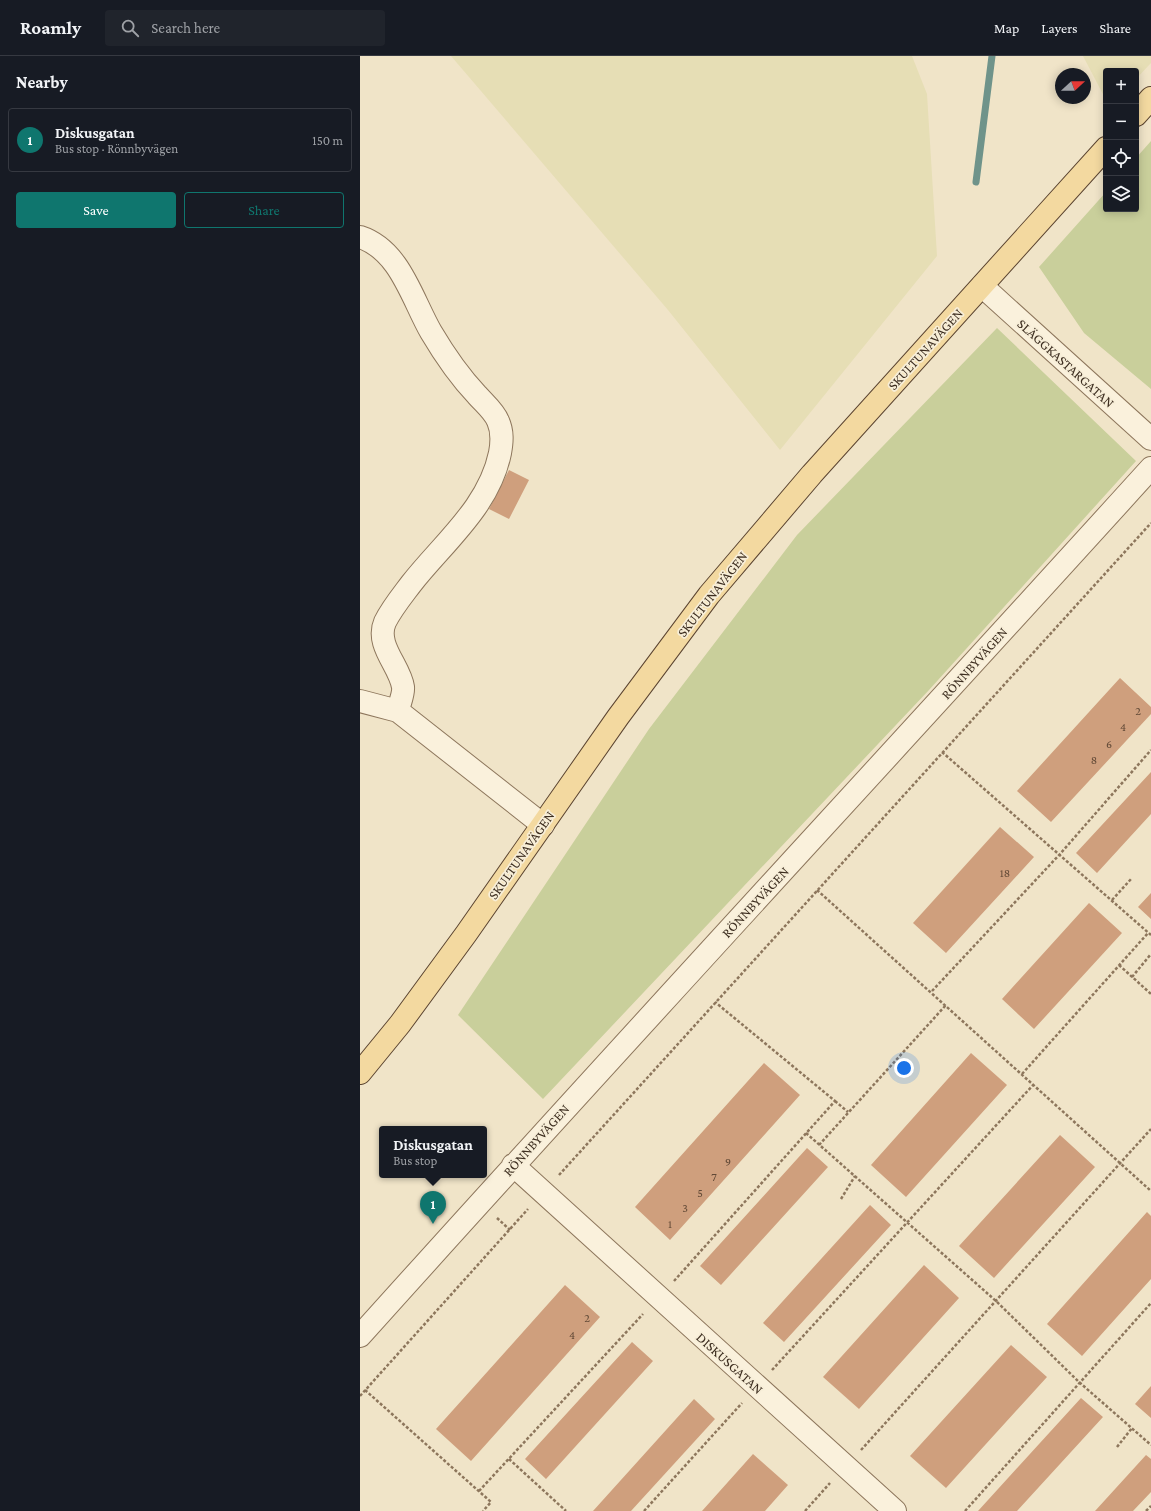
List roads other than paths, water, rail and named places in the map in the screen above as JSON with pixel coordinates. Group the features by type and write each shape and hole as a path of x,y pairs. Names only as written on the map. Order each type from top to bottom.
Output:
{"main road":[{"path":"1139,112 1151,98"},
{"name":"SKULTUNAVÄGEN","path":"360,1073 400,1024 618,718 708,595 812,474 1103,151"}],"street":[{"path":"360,237 377,246 402,275 430,330 448,360 494,414 502,432 502,441 497,468 478,505 429,561 398,601 385,623 383,637 385,647 403,688 398,711"},
{"name":"SLÄGGKASTARGATAN","path":"982,286 1151,439"},
{"name":"RÖNNBYVÄGEN","path":"360,1336 513,1165 918,725 1151,468"},
{"path":"360,701 398,711 543,825"},
{"name":"DISKUSGATAN","path":"513,1165 895,1511"}],"waterway":[{"path":"976,182 992,56"}],"place":[{"name":"Diskusgatan","path":"433,1224"}]}
